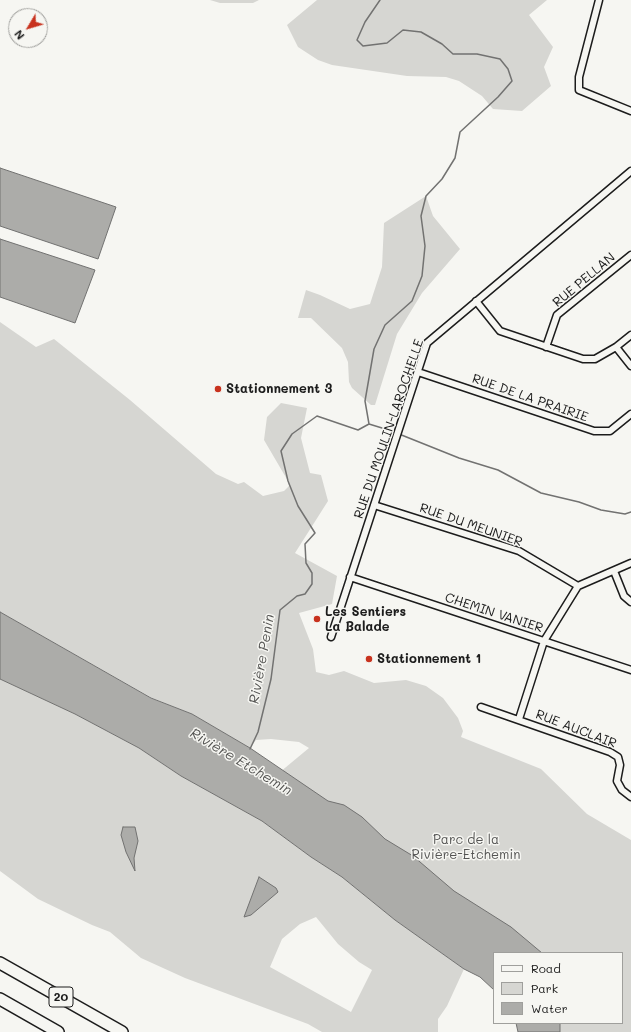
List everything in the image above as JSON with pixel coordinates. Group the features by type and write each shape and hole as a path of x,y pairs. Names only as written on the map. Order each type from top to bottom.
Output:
{"highway":[{"name":"20","path":"0,963 122,1032"},
{"name":"20","path":"0,999 58,1032"}],"street":[{"path":"599,0 579,77 579,90 631,111"},
{"name":"RUE DU MOULIN-LAROCHELLE","path":"331,637 427,343 431,338 630,173"},
{"name":"RUE PELLAN","path":"546,347 557,315 631,255"},
{"path":"476,301 500,331 583,359 595,359 616,347 631,335"},
{"path":"616,347 631,366"},
{"name":"RUE DE LA PRAIRIE","path":"418,372 594,431 610,431 631,414"},
{"name":"RUE DU MEUNIER","path":"374,505 519,551 578,586"},
{"path":"519,719 544,641 578,586 630,565"},
{"path":"614,571 624,596 631,602"},
{"name":"CHEMIN VANIER","path":"350,577 631,670"},
{"name":"RUE AUCLAIR","path":"481,707 610,752 618,757 620,765 618,781 622,790 631,797"}],"green space":[{"path":"210,0 259,0 253,3 220,3"},
{"path":"317,0 547,0 529,15 553,47 544,67 551,86 522,111 493,109 482,96 459,81 446,77 407,76 332,65 318,60 298,47 287,25"},
{"path":"426,196 433,216 460,249 422,293 397,334 375,405 371,405 352,388 349,382 348,362 342,348 311,318 298,318 306,290 350,309 370,304 382,267 384,223"},
{"name":"Parc de la Rivière-Etchemin","path":"0,322 36,347 54,339 130,400 216,474 238,484 244,482 263,496 284,491 289,486 288,481 264,440 267,417 281,403 307,408 301,438 310,473 321,475 328,501 295,553 337,576 332,604 299,613 313,649 316,672 329,675 344,671 374,683 406,680 426,686 443,698 458,718 463,731 461,737 541,769 587,814 631,840 631,1032 535,1032 531,1024 623,1024 623,952 493,952 262,787 309,748 299,742 271,739 256,740 250,748 192,714 152,698 0,612"},
{"path":"0,679 75,714 139,748 181,776 262,821 311,857 342,877 395,920 464,969 447,1006 438,1019 438,1032 322,1032 308,1024 185,978 141,958 110,932 38,899 0,871","holes":["316,917 338,944 359,962 372,970 351,1012 270,967 282,939 300,924"]}],"water":[{"path":"0,168 116,207 98,259 0,226"},
{"path":"0,239 95,270 75,323 0,297"},
{"name":"Rivière Etchemin","path":"0,612 151,698 192,714 250,748 328,801 344,805 362,817 385,839 413,856 454,891 511,927 541,952 493,952 493,989 480,977 464,969 395,920 342,877 311,857 262,821 181,776 139,748 75,714 0,679"},
{"path":"123,827 135,827 138,841 134,858 135,871 126,852 121,835"},
{"path":"259,877 276,888 278,892 251,915 244,917"},
{"path":"516,1024 560,1024 560,1032 518,1032"}],"waterway":[{"name":"Rivière Penin","path":"250,749 258,732 271,679 280,610 297,596 305,594 312,584 312,573 306,563 305,544 315,533 298,506 288,481 281,451 292,434 317,416 358,430 369,424 365,401 374,349 385,325 412,301 422,276 425,246 421,216 426,196 442,179 455,158 460,132 498,97 512,81 508,69 500,59 477,54 453,54 442,44 421,32 403,30 387,43 363,46 357,40 365,22 380,0"},
{"path":"369,424 395,432"},
{"path":"399,434 459,458 498,470 541,493 579,502 601,510 625,514 631,512"}],"place":[{"name":"Stationnement 3","path":"218,389"},
{"name":"Les Sentiers La Balade","path":"317,619"},
{"name":"Stationnement 1","path":"369,659"}]}
